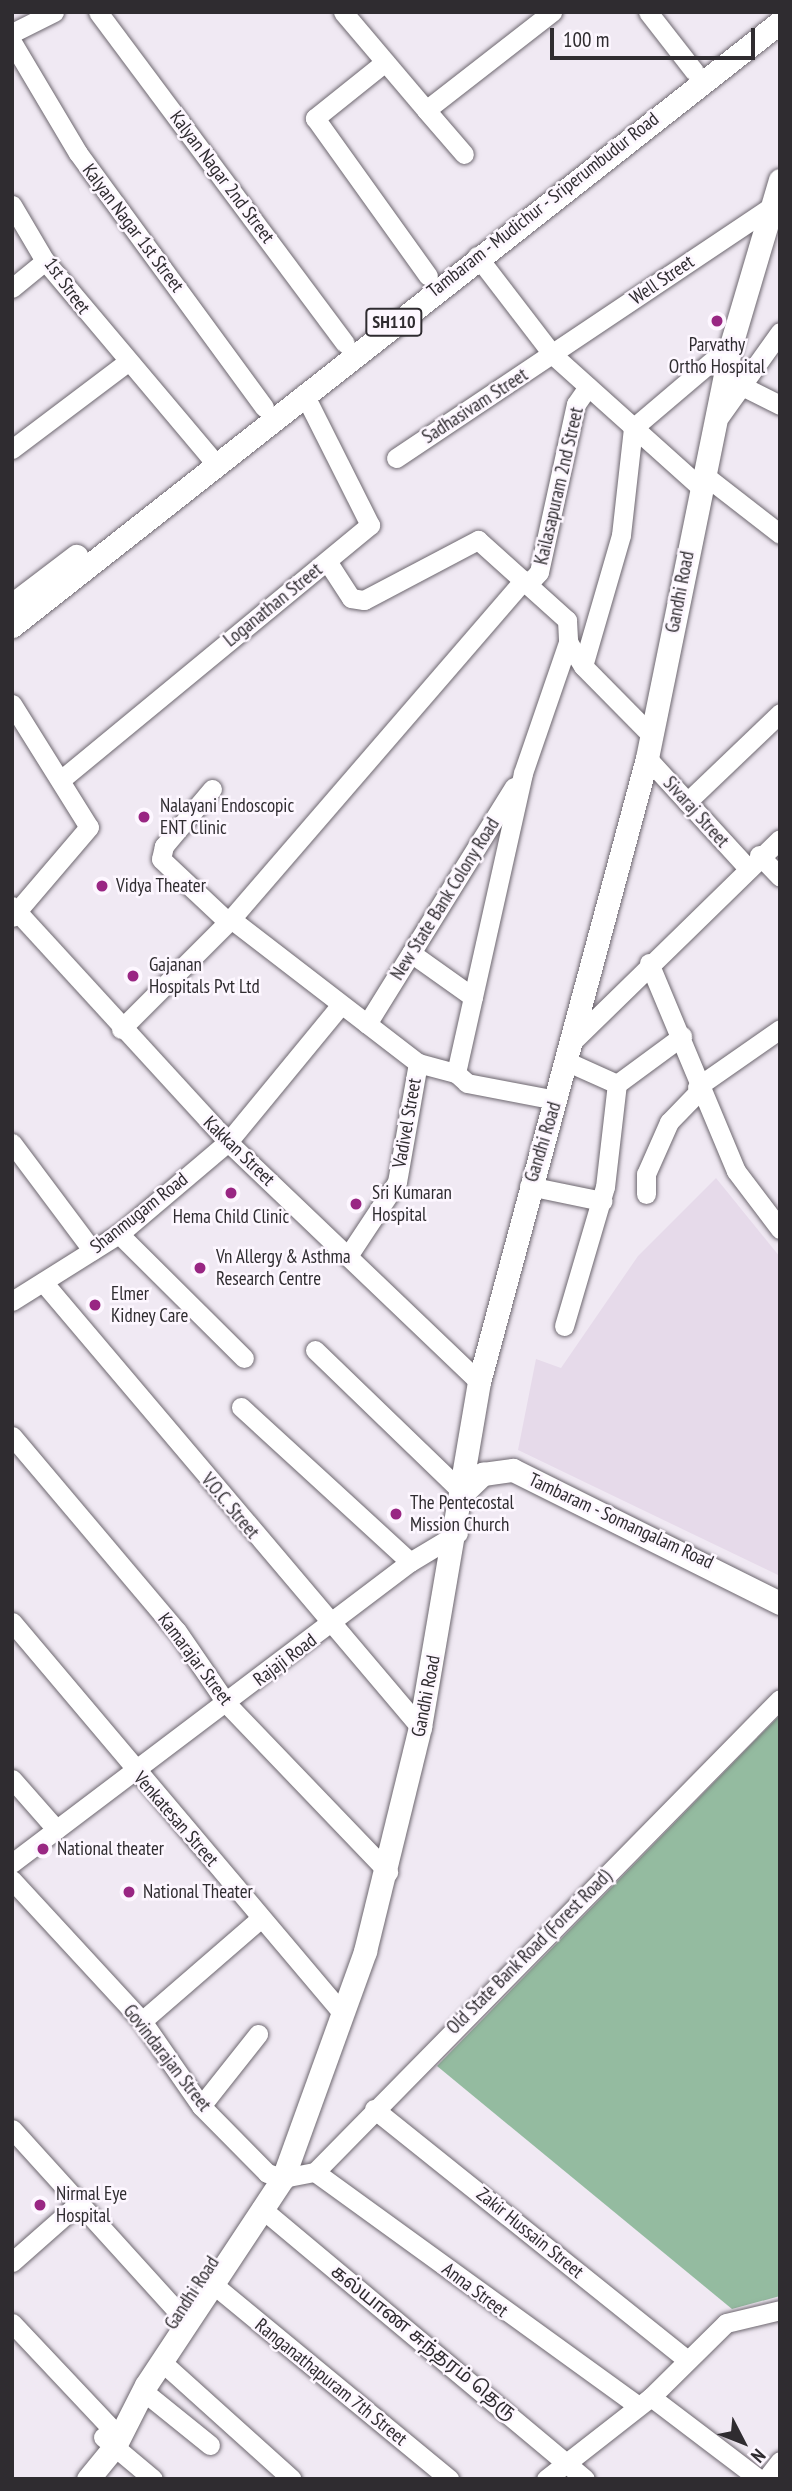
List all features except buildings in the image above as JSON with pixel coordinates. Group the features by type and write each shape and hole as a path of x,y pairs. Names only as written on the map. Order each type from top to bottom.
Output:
{"main road":[{"name":"Tambaram - Mudichur - Sriperumbudur Road","path":"12,626 210,459 264,407 428,276 769,12"},
{"name":"Tambaram - Mudichur - Sriperumbudur Road","path":"12,606 210,459 304,394 477,256 780,22"},
{"name":"Gandhi Road","path":"69,2479 109,2436 163,2363 183,2319 214,2285 261,2208 309,2104 343,2014 388,1872 458,1533 479,1382 530,1186 571,1051 650,747 731,345 780,180"},
{"name":"Tambaram - Somangalam Road","path":"463,1493 483,1474 513,1470 728,1572 780,1603"},
{"name":"Gandhi Road","path":"88,2479 109,2436 275,2175"}],"street":[{"path":"12,33 54,12"},
{"name":"Kalyan Nagar 2nd Street","path":"98,12 345,343"},
{"path":"426,110 552,12"},
{"path":"648,12 694,71"},
{"path":"350,15 385,62 464,154"},
{"name":"Kalyan Nagar 1st Street","path":"12,41 78,153 264,407"},
{"path":"385,62 315,118 428,276"},
{"name":"1st Street","path":"12,205 45,261 126,363 210,459"},
{"name":"Well Street","path":"553,355 772,206"},
{"path":"477,256 553,355 633,428 780,534"},
{"path":"12,288 45,261"},
{"path":"717,421 738,384 780,332"},
{"path":"583,666 621,535 633,428 731,345"},
{"name":"Sadhasivam Street","path":"396,458 553,355"},
{"path":"12,449 126,363"},
{"path":"738,384 780,405"},
{"name":"Kailasapuram 2nd Street","path":"121,1029 230,920 526,582 539,572 576,404 588,387"},
{"name":"Loganathan Street","path":"63,778 370,525 304,394"},
{"name":"Sivaraj Street","path":"327,561 351,598 363,600 478,540 566,621 568,642 583,666 650,747 687,802 752,860 780,877"},
{"path":"456,1073 523,773 568,642"},
{"path":"12,704 63,778 89,827 14,912"},
{"path":"687,802 780,713"},
{"name":"New State Bank Colony Road","path":"367,1024 523,773"},
{"path":"212,789 164,846 161,859 230,920 339,1007 367,1024 418,1063 456,1073 467,1083 556,1100"},
{"path":"617,1084 571,1051 649,963 752,860 780,838"},
{"name":"Kakkan Street","path":"14,912 228,1142 350,1253 479,1382"},
{"path":"411,953 473,997"},
{"path":"649,963 699,1074 698,1089 736,1171 780,1229"},
{"name":"Shanmugam Road","path":"12,1301 118,1234 228,1142 339,1007"},
{"path":"646,1194 646,1174 669,1122 698,1089 780,1028"},
{"path":"564,1326 602,1201 617,1084 682,1036"},
{"name":"Vadivel Street","path":"350,1253 397,1182 418,1063"},
{"path":"12,1143 92,1250"},
{"path":"530,1186 602,1201"},
{"path":"118,1234 244,1358"},
{"name":"V.O.C. Street","path":"43,1282 330,1626 420,1727"},
{"path":"315,1350 463,1493"},
{"path":"241,1407 410,1562"},
{"name":"Kamarajar Street","path":"12,1436 177,1632 227,1704 388,1872"},
{"name":"Rajaji Road","path":"12,1863 132,1768 227,1704 410,1562 458,1533"},
{"name":"Venkatesan Street","path":"12,1622 132,1768 343,2014"},
{"name":"Old State Bank Road (Forest Road)","path":"315,2172 780,1699"},
{"path":"12,1779 56,1829"},
{"name":"Govindarajan Street","path":"12,1880 142,2021 201,2106 275,2175"},
{"path":"142,2021 261,1918"},
{"path":"201,2106 258,2034"},
{"name":"Zakir Hussain Street","path":"374,2109 685,2358"},
{"path":"12,2129 183,2319"},
{"path":"275,2175 315,2172"},
{"name":"Anna Street","path":"315,2172 759,2479"},
{"path":"12,2262 79,2203"},
{"name":"கல்யாண சுந்தரம் தெரு","path":"261,2208 568,2460 585,2479"},
{"name":"Ranganathapuram 7th Street","path":"214,2285 440,2476"},
{"path":"546,2479 644,2401 685,2358 726,2323 780,2309"},
{"path":"12,2323 109,2436 153,2479"},
{"path":"163,2363 292,2479"},
{"path":"143,2391 210,2445"},
{"path":"766,2479 780,2462"}],"shaded area":[{"path":"716,1178 780,1257 780,1576 518,1450 536,1359 561,1368 638,1256"}],"green space":[{"path":"780,1715 780,2296 732,2309 437,2066"}],"place":[{"name":"Parvathy Ortho Hospital","path":"717,321"},
{"name":"Nalayani Endoscopic ENT Clinic","path":"144,817"},
{"name":"Vidya Theater","path":"102,886"},
{"name":"Gajanan Hospitals Pvt Ltd","path":"133,976"},
{"name":"Hema Child Clinic","path":"231,1193"},
{"name":"Sri Kumaran Hospital","path":"356,1204"},
{"name":"Vn Allergy & Asthma Research Centre","path":"200,1268"},
{"name":"Elmer Kidney Care","path":"95,1305"},
{"name":"The Pentecostal Mission Church","path":"396,1514"},
{"name":"National theater","path":"43,1849"},
{"name":"National Theater","path":"129,1892"},
{"name":"Nirmal Eye Hospital","path":"40,2205"}]}
